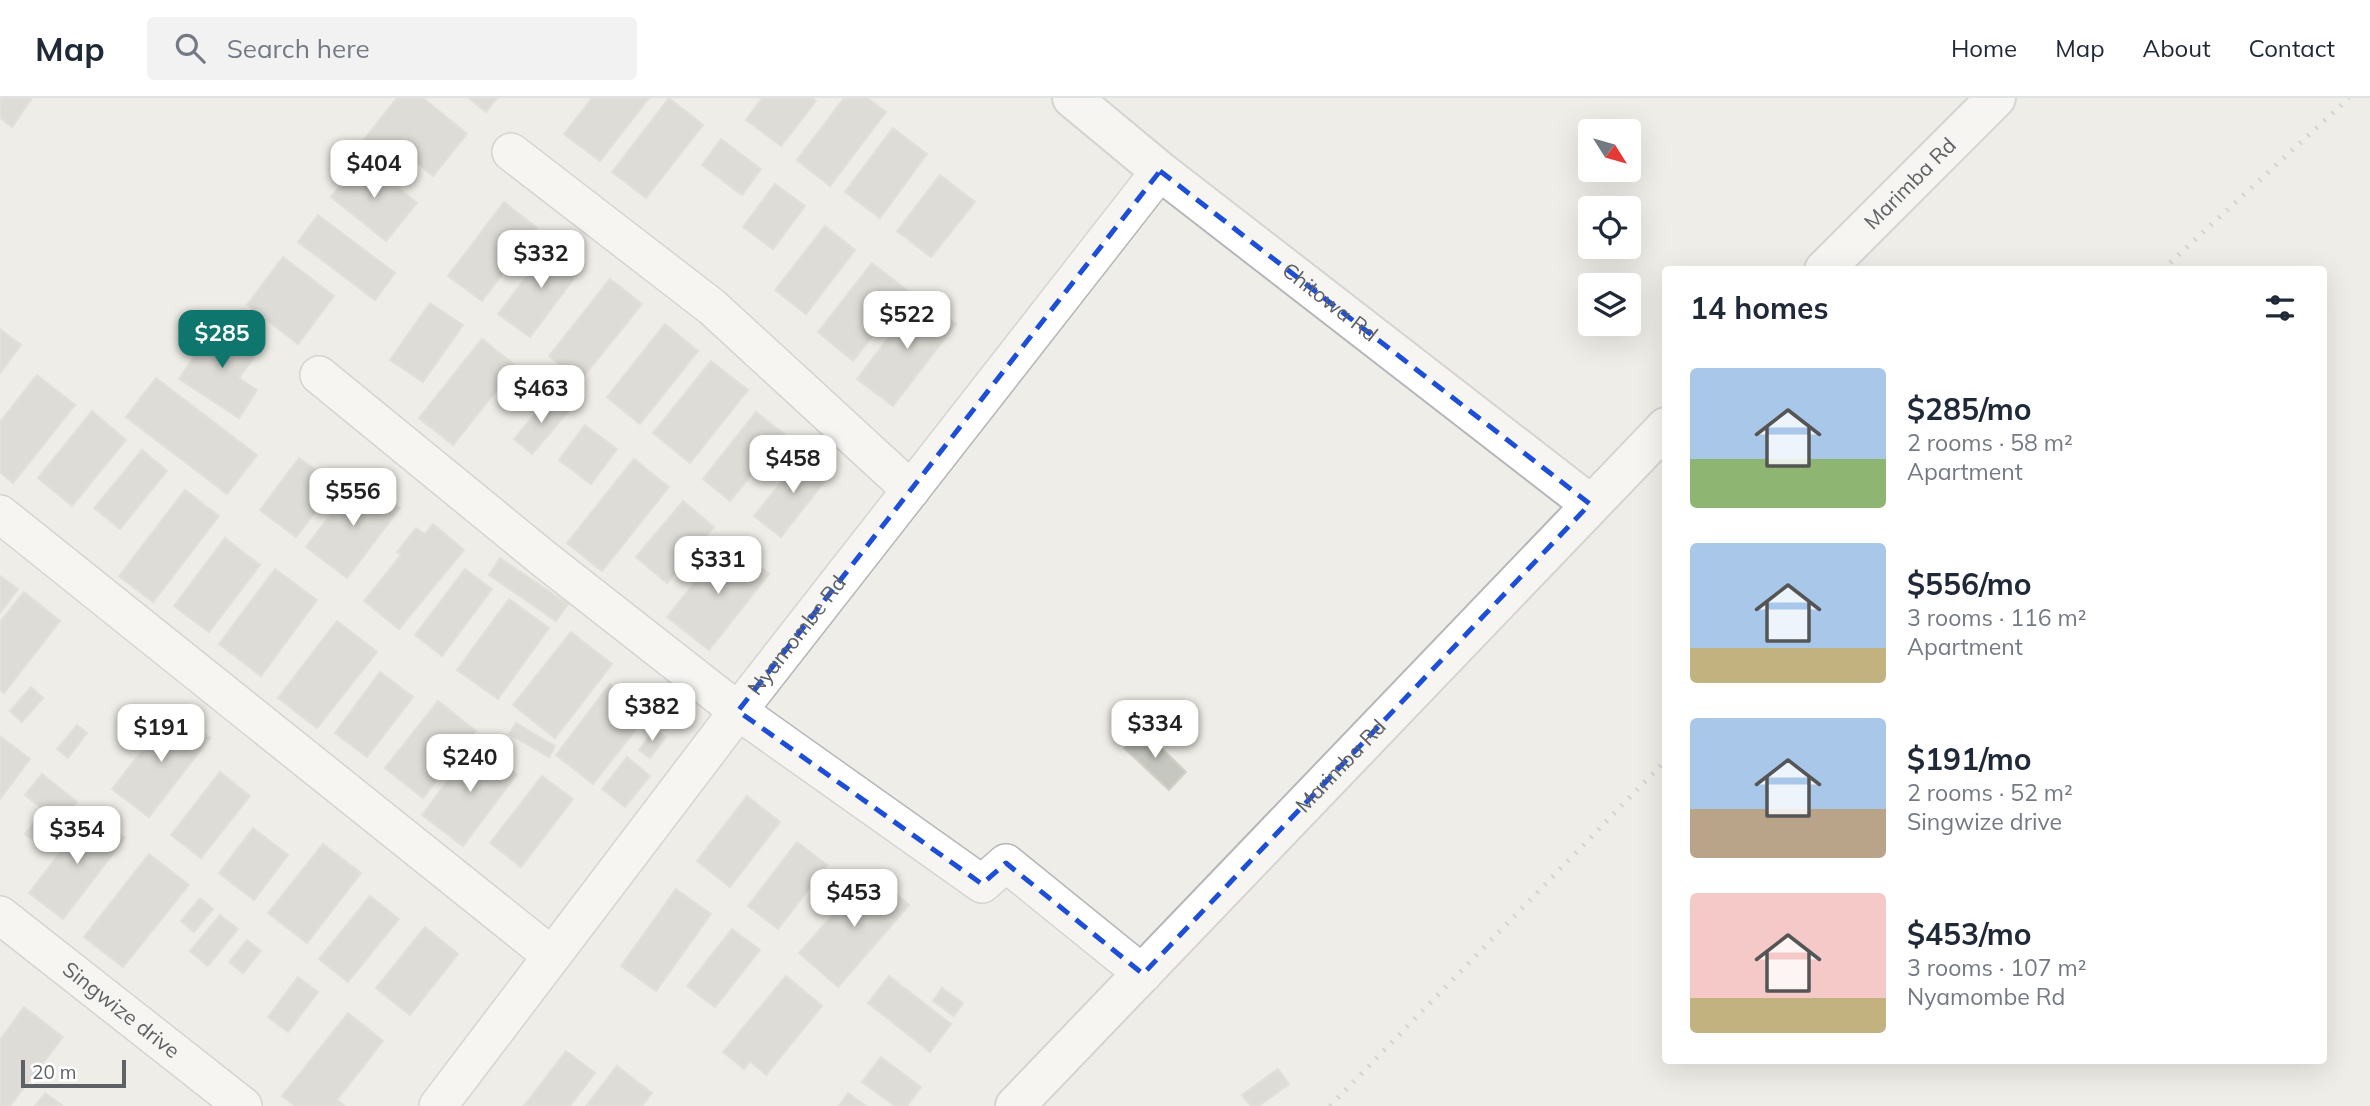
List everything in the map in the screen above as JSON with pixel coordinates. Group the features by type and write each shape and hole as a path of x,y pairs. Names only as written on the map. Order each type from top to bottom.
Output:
{"street":[{"name":"Chitowa Rd","path":"1072,98 1160,171 1590,504"},
{"name":"Marimba Rd","path":"1828,266 1996,98"},
{"path":"511,152 712,307 911,490"},
{"name":"Nyamombe Rd","path":"438,1106 738,711 1160,171"},
{"path":"319,375 544,559 738,711 982,884 1006,863 1143,974"},
{"name":"Marimba Rd","path":"1015,1106 1662,431"},
{"path":"0,514 552,956"},
{"name":"Singwize drive","path":"0,915 243,1106"}],"highlighted area":[{"path":"1160,171 1590,504 1143,974 1006,863 982,884 738,711"}],"building":[{"path":"0,98 32,98 12,127 0,118"},
{"path":"397,98 423,98 467,134 433,176 407,155 394,170 361,143"},
{"path":"469,98 497,98 486,112"},
{"path":"592,98 649,98 600,161 564,134"},
{"path":"669,98 703,125 646,198 612,172"},
{"path":"762,98 812,98 816,101 781,146 746,120"},
{"path":"844,98 867,98 886,112 830,186 797,160"},
{"path":"893,128 927,154 880,218 845,192"},
{"path":"721,139 761,169 742,195 702,165"},
{"path":"362,158 417,203 386,241 331,197"},
{"path":"940,175 975,202 931,257 897,231"},
{"path":"775,184 805,206 773,249 743,227"},
{"path":"504,202 537,228 482,301 448,276"},
{"path":"318,215 395,273 375,300 298,242"},
{"path":"825,226 855,250 806,314 775,290"},
{"path":"553,242 584,265 530,337 498,314"},
{"path":"283,257 334,296 298,344 247,305"},
{"path":"872,263 908,291 853,361 818,332"},
{"path":"610,279 642,304 580,381 549,356"},
{"path":"920,296 956,324 893,406 857,379"},
{"path":"430,303 463,325 423,382 390,360"},
{"path":"217,322 259,350 239,378 257,390 239,418 179,379"},
{"path":"665,324 698,351 640,424 607,397"},
{"path":"0,329 21,345 0,373"},
{"path":"482,339 516,366 453,445 419,418"},
{"path":"711,361 748,390 690,463 653,433"},
{"path":"37,375 75,405 13,483 0,472 0,422"},
{"path":"156,378 257,455 227,494 126,417"},
{"path":"549,397 568,412 532,454 514,439"},
{"path":"92,411 126,440 72,506 38,478"},
{"path":"756,412 784,434 730,501 703,479"},
{"path":"585,425 617,449 591,484 559,460"},
{"path":"142,450 167,471 120,529 94,508"},
{"path":"805,453 831,473 781,537 754,516"},
{"path":"299,458 336,485 296,537 260,510"},
{"path":"634,459 669,487 602,571 567,543"},
{"path":"359,477 400,508 347,578 306,547"},
{"path":"185,490 219,516 153,602 119,576"},
{"path":"683,501 714,527 667,583 636,557"},
{"path":"433,524 464,550 399,629 364,601 401,555 397,552 416,528 425,534"},
{"path":"225,538 260,565 209,632 174,606"},
{"path":"728,541 769,574 709,650 667,617"},
{"path":"500,558 568,604 556,621 489,575"},
{"path":"275,569 317,600 261,676 219,644"},
{"path":"465,569 492,589 442,656 415,635"},
{"path":"0,576 18,589 0,613"},
{"path":"24,592 60,621 4,693 0,690 0,622"},
{"path":"509,599 549,628 498,699 457,670"},
{"path":"337,621 377,652 317,728 278,698"},
{"path":"571,632 612,664 555,738 513,705"},
{"path":"380,672 413,697 367,757 335,733"},
{"path":"610,684 649,713 593,784 556,755"},
{"path":"31,687 43,698 22,722 10,711"},
{"path":"438,701 476,731 423,798 385,768"},
{"path":"174,710 210,738 149,817 112,789"},
{"path":"516,723 555,746 549,757 509,734"},
{"path":"77,725 87,733 68,758 57,749"},
{"path":"654,729 666,737 650,758 639,750"},
{"path":"1142,729 1186,772 1169,790 1124,748"},
{"path":"0,736 30,759 0,799"},
{"path":"476,743 517,774 463,846 422,815"},
{"path":"627,757 650,776 625,807 602,789"},
{"path":"220,772 250,796 201,858 171,835"},
{"path":"42,774 77,802 42,847 25,834 44,810 25,795"},
{"path":"542,776 573,799 521,867 490,843"},
{"path":"747,796 780,822 730,887 697,861"},
{"path":"91,812 125,838 63,919 29,893"},
{"path":"253,828 288,855 254,900 219,873"},
{"path":"797,842 827,865 778,929 748,906"},
{"path":"323,844 361,873 307,943 268,913"},
{"path":"149,854 189,885 123,967 84,937"},
{"path":"871,872 909,905 838,987 799,953"},
{"path":"676,889 711,914 656,991 621,966"},
{"path":"370,896 399,919 348,982 319,959"},
{"path":"200,898 213,909 194,932 181,921"},
{"path":"220,915 238,929 208,966 190,951"},
{"path":"425,927 458,954 410,1015 376,988"},
{"path":"732,929 760,950 715,1007 687,986"},
{"path":"247,940 261,951 243,973 229,962"},
{"path":"786,976 822,1006 766,1075 750,1061 744,1069 723,1052"},
{"path":"889,976 951,1024 930,1052 868,1003"},
{"path":"298,977 318,992 288,1032 268,1017"},
{"path":"942,988 963,1003 954,1016 933,1001"},
{"path":"24,1007 63,1037 10,1106 0,1106 0,1040"},
{"path":"348,1013 383,1041 337,1100 345,1106 295,1106 282,1096"},
{"path":"566,1051 595,1073 570,1106 524,1106"},
{"path":"881,1057 921,1087 907,1106 895,1106 862,1082"},
{"path":"617,1066 652,1093 642,1106 586,1106"},
{"path":"1278,1069 1289,1084 1259,1106 1251,1106 1242,1095"},
{"path":"45,1093 62,1105 62,1106 35,1106"},
{"path":"848,1093 866,1106 839,1106"}],"railway":[{"path":"2166,266 2349,98"},
{"path":"1330,1106 1662,764"}]}
